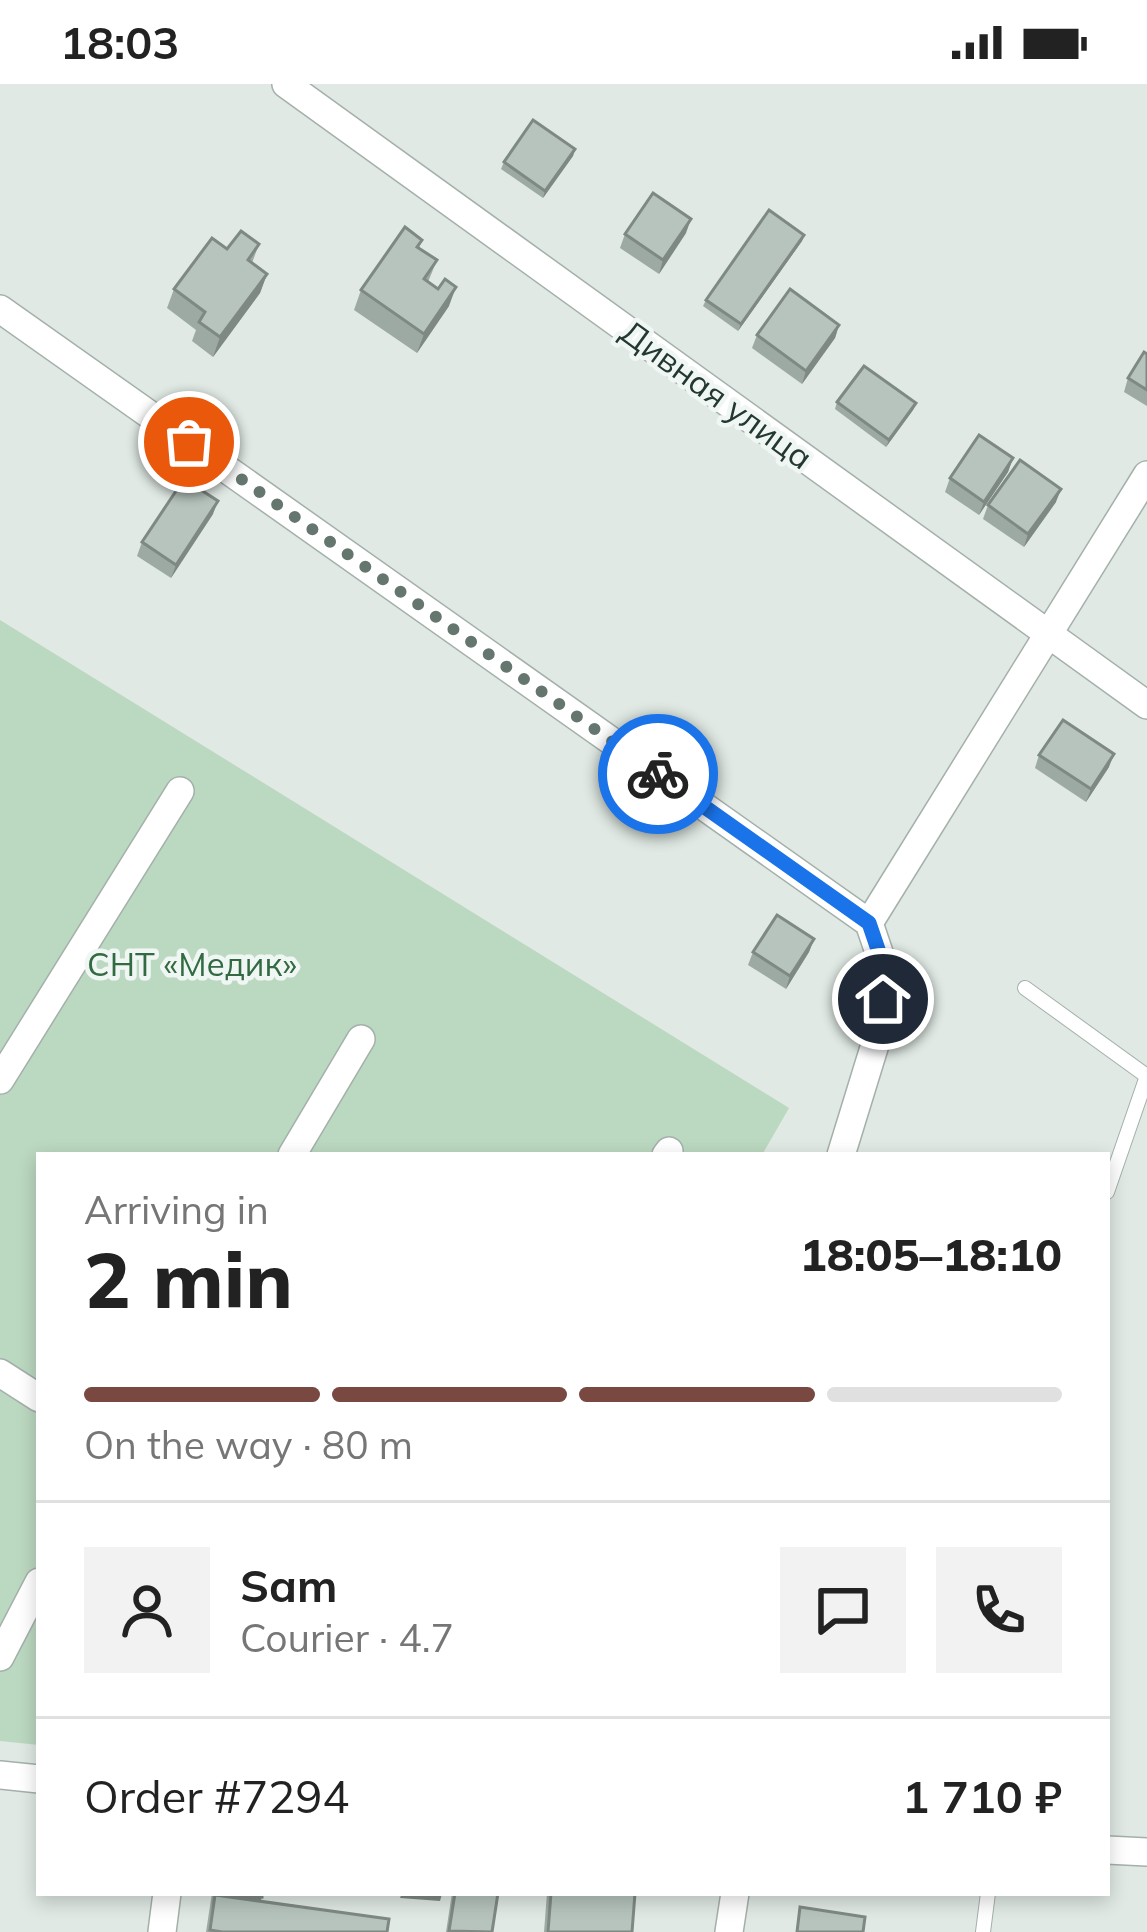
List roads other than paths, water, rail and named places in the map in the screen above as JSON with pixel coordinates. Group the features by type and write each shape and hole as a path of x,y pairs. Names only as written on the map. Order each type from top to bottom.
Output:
{"street":[{"name":"Дивная улица","path":"286,84 1147,705"},
{"path":"0,309 869,923 886,973 880,1025 842,1152"},
{"path":"869,923 1147,475"},
{"path":"0,1080 180,791"},
{"path":"294,1152 361,1039"},
{"path":"0,1373 36,1397"},
{"path":"0,1657 36,1588"},
{"path":"0,1775 36,1778"},
{"path":"1110,1850 1147,1852"},
{"path":"163,1932 167,1896"},
{"path":"729,1932 735,1896"}],"lane":[{"path":"1024,988 1145,1075 1110,1183"},
{"path":"983,1932 988,1896"}],"park label":[{"name":"СНТ «Медик»","path":"192,963"}]}
